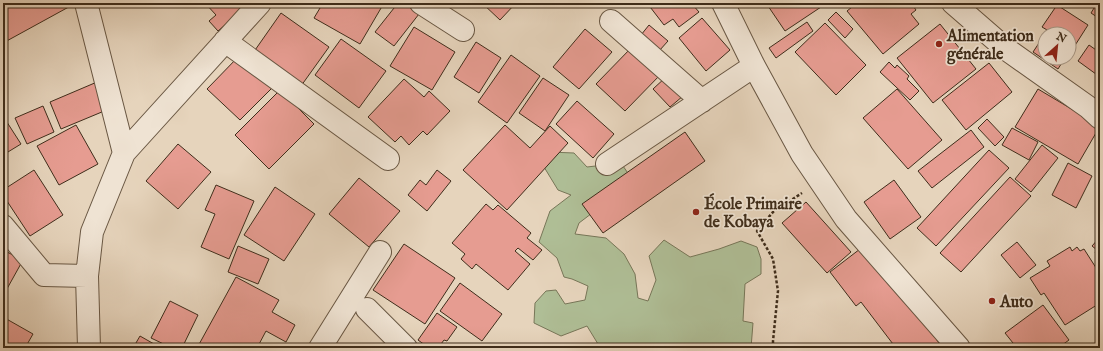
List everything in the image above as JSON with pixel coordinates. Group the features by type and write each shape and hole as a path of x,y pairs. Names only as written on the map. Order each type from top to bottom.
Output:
{"street":[{"path":"86,3 124,153"},
{"path":"90,348 87,276 92,232 124,153 260,3"},
{"path":"421,3 463,30"},
{"path":"723,3 754,66 802,154 846,219 959,348"},
{"path":"953,3 1006,49 1100,118"},
{"path":"611,21 702,101"},
{"path":"225,41 388,159"},
{"path":"607,164 754,66"},
{"path":"3,226 44,275 87,276"},
{"path":"320,348 380,252"},
{"path":"367,309 406,348"}],"path":[{"path":"774,348 773,341 778,291 773,259 757,231 773,212 803,193"}],"green space":[{"path":"549,152 574,153 587,167 621,163 638,188 612,198 579,223 575,234 606,238 624,254 635,274 638,298 648,301 656,280 649,256 664,240 690,257 741,241 757,247 761,259 761,274 745,284 743,321 753,323 751,348 594,348 598,344 587,326 561,336 534,323 535,303 546,291 556,290 565,304 585,300 588,286 564,277 557,258 539,242 550,211 571,195 558,190 544,167"}],"building":[{"path":"15,3 76,3 3,43 3,10"},
{"path":"205,3 246,3 248,5 218,31 209,21 216,15"},
{"path":"323,3 384,3 360,44 314,18"},
{"path":"398,3 404,3 419,14 394,46 375,32"},
{"path":"482,3 516,3 500,20"},
{"path":"647,3 694,3 692,4 699,12 679,27 673,19 664,25"},
{"path":"766,3 818,3 821,7 785,31"},
{"path":"857,3 911,3 916,10 911,14 919,24 883,54 847,11"},
{"path":"1097,3 1100,3 1100,19 1091,13"},
{"path":"1057,5 1088,25 1077,42 1077,26 1043,26"},
{"path":"836,12 853,29 845,38 828,20"},
{"path":"281,13 329,47 301,86 253,53"},
{"path":"702,18 730,50 706,71 679,38"},
{"path":"807,22 813,31 776,58 769,48"},
{"path":"825,23 866,65 836,95 795,52"},
{"path":"940,24 976,69 933,103 897,58"},
{"path":"649,25 668,41 659,51 641,35"},
{"path":"414,27 455,52 432,90 390,66"},
{"path":"585,29 612,52 579,89 553,67"},
{"path":"341,39 386,71 359,108 315,75"},
{"path":"476,42 501,58 479,93 454,77"},
{"path":"1089,45 1099,52 1100,51 1100,77 1078,61"},
{"path":"633,46 662,73 625,111 596,84"},
{"path":"1037,46 1037,55 1033,52"},
{"path":"511,55 540,76 507,123 478,102"},
{"path":"239,56 272,88 240,120 207,89"},
{"path":"889,62 895,68 897,65 909,76 907,79 919,91 910,100 880,72"},
{"path":"989,63 1012,92 966,130 942,100"},
{"path":"666,77 683,96 670,107 653,89"},
{"path":"543,78 569,95 545,131 519,113"},
{"path":"404,79 424,97 429,91 450,111 427,135 423,131 409,145 401,136 395,142 368,117"},
{"path":"97,82 109,109 61,129 50,102"},
{"path":"897,89 942,140 908,169 863,118"},
{"path":"1038,89 1100,126 1078,164 1015,127"},
{"path":"280,90 314,124 269,169 235,135"},
{"path":"577,101 614,134 593,158 556,124"},
{"path":"43,106 54,132 27,144 15,118"},
{"path":"3,116 21,144 3,155"},
{"path":"987,119 1004,137 995,146 978,128"},
{"path":"76,125 98,164 59,185 37,146"},
{"path":"505,125 530,148 550,126 568,143 507,210 463,170"},
{"path":"1012,128 1038,142 1029,160 1002,145"},
{"path":"971,130 984,147 932,188 918,171"},
{"path":"685,132 705,161 603,233 582,204"},
{"path":"178,144 211,172 178,209 146,181"},
{"path":"1042,145 1058,158 1031,192 1015,179"},
{"path":"989,150 1009,168 936,246 917,228"},
{"path":"1068,163 1092,176 1076,208 1052,195"},
{"path":"34,170 63,215 30,236 3,195 3,190"},
{"path":"437,170 451,181 427,211 408,195 420,180 426,185"},
{"path":"1010,177 1031,196 961,272 940,253"},
{"path":"359,178 400,211 369,247 329,214"},
{"path":"894,180 921,217 890,239 864,202"},
{"path":"216,185 254,201 229,259 201,247 215,214 205,210"},
{"path":"275,187 315,214 284,261 244,235"},
{"path":"806,202 851,252 827,273 782,223"},
{"path":"486,204 493,210 498,205 531,233 527,238 542,250 533,260 518,248 515,251 530,264 508,290 476,264 472,269 461,259 465,254 452,243"},
{"path":"1100,237 1100,258 1095,253 1097,250 1092,246"},
{"path":"1017,242 1036,265 1020,278 1001,255"},
{"path":"404,244 455,278 425,324 373,290"},
{"path":"238,246 269,259 258,284 228,272"},
{"path":"1070,247 1072,251 1077,247 1080,251 1084,249 1100,274 1100,303 1065,325 1044,293 1041,295 1030,278 1050,266 1047,261"},
{"path":"860,249 881,276 885,273 943,348 896,348 861,302 856,306 830,272"},
{"path":"3,250 23,260 3,296"},
{"path":"236,277 279,300 272,312 295,325 286,342 266,331 257,348 197,348"},
{"path":"460,283 502,314 482,341 440,311"},
{"path":"170,301 198,315 182,348 172,348 151,338"},
{"path":"1043,305 1069,340 1058,348 1017,348 1005,333"},
{"path":"437,313 457,327 447,341 444,340 438,348 429,348 418,340"},
{"path":"3,317 33,334 25,348 3,348"},
{"path":"140,336 161,348 133,348"}],"place":[{"name":"Alimentation générale","path":"939,44"},
{"name":"École Primaire de Kobaya","path":"696,212"},
{"name":"Auto","path":"992,301"}]}
